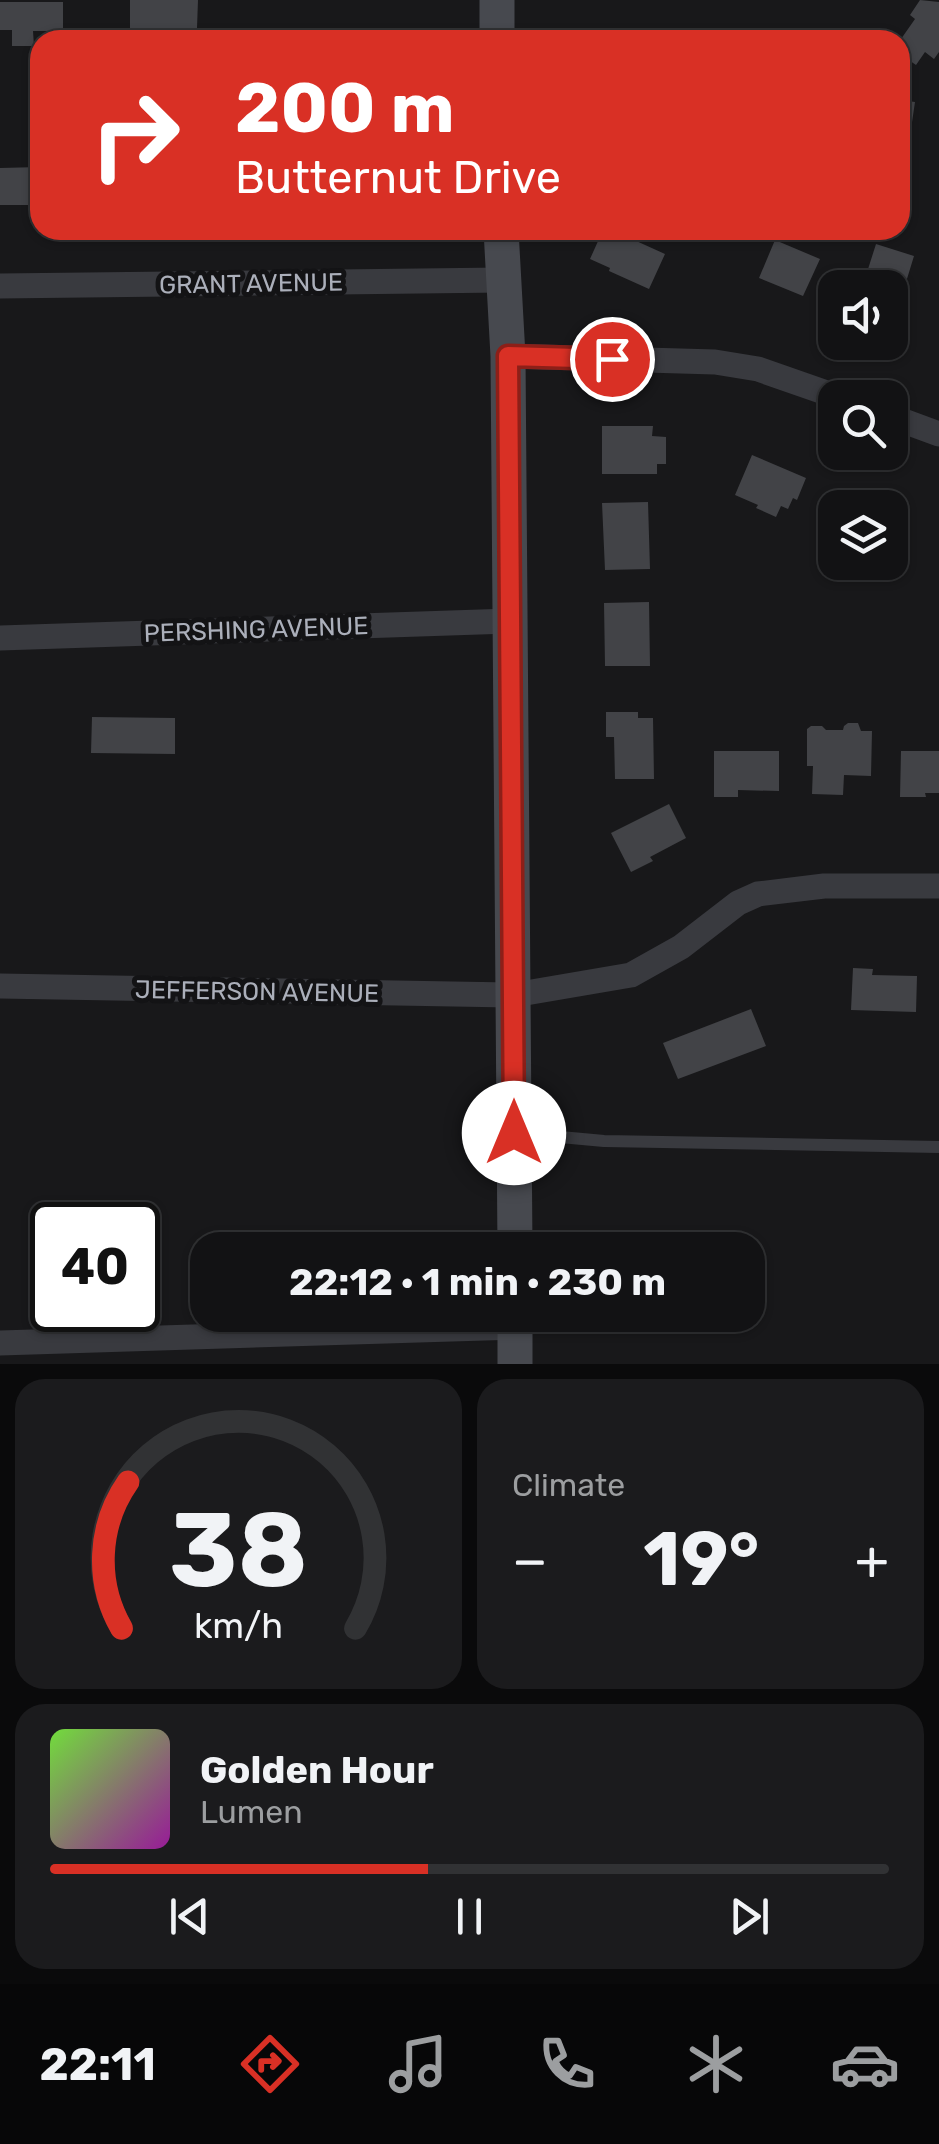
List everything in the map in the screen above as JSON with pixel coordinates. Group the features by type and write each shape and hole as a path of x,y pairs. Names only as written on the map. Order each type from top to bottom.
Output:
{"street":[{"path":"496,0 498,30"},
{"path":"501,240 508,356 515,1232"},
{"name":"GRANT AVENUE","path":"0,286 502,280"},
{"path":"508,356 716,362 758,370 818,390"},
{"path":"908,422 938,431"},
{"name":"PERSHING AVENUE","path":"0,638 511,621"},
{"name":"JEFFERSON AVENUE","path":"0,986 514,995 631,974 682,947 738,903 758,894 824,886 939,886"},
{"path":"0,1344 269,1332"},
{"path":"515,1332 516,1364"}],"lane":[{"path":"514,1133 604,1141 939,1147"}],"building":[{"path":"130,0 198,0 197,28 130,30"},
{"path":"920,0 939,2 939,52 934,59 925,52 916,65 910,61 907,30 915,19 910,15"},
{"path":"0,2 63,2 63,30 30,30 30,46 12,46 12,30 0,30"},
{"path":"910,101 915,102 910,136"},
{"path":"30,167 30,205 0,205 0,168"},
{"path":"599,240 634,240 665,254 649,289 590,259"},
{"path":"775,240 820,259 803,296 759,278"},
{"path":"876,244 914,256 908,276 908,270 868,270"},
{"path":"602,426 653,426 652,436 666,437 666,464 657,464 657,474 602,474"},
{"path":"752,455 806,478 797,500 793,498 788,509 781,506 776,517 735,495"},
{"path":"648,502 650,569 605,570 602,503"},
{"path":"649,602 650,666 605,666 604,603"},
{"path":"606,712 638,712 638,718 653,718 654,779 615,779 614,737 606,737"},
{"path":"92,717 175,718 175,754 91,753"},
{"path":"848,723 858,723 861,731 872,731 871,776 844,775 843,795 812,794 813,766 807,766 807,729 822,726 826,730 843,730"},
{"path":"714,751 779,751 779,791 738,790 738,797 714,797"},
{"path":"901,751 939,751 939,793 900,797"},
{"path":"669,804 686,838 631,872 611,833"},
{"path":"853,968 873,969 872,975 917,976 916,1012 851,1010"},
{"path":"751,1009 766,1046 678,1079 663,1043"}],"route":[{"path":"514,1133 508,356 612,359"}]}
